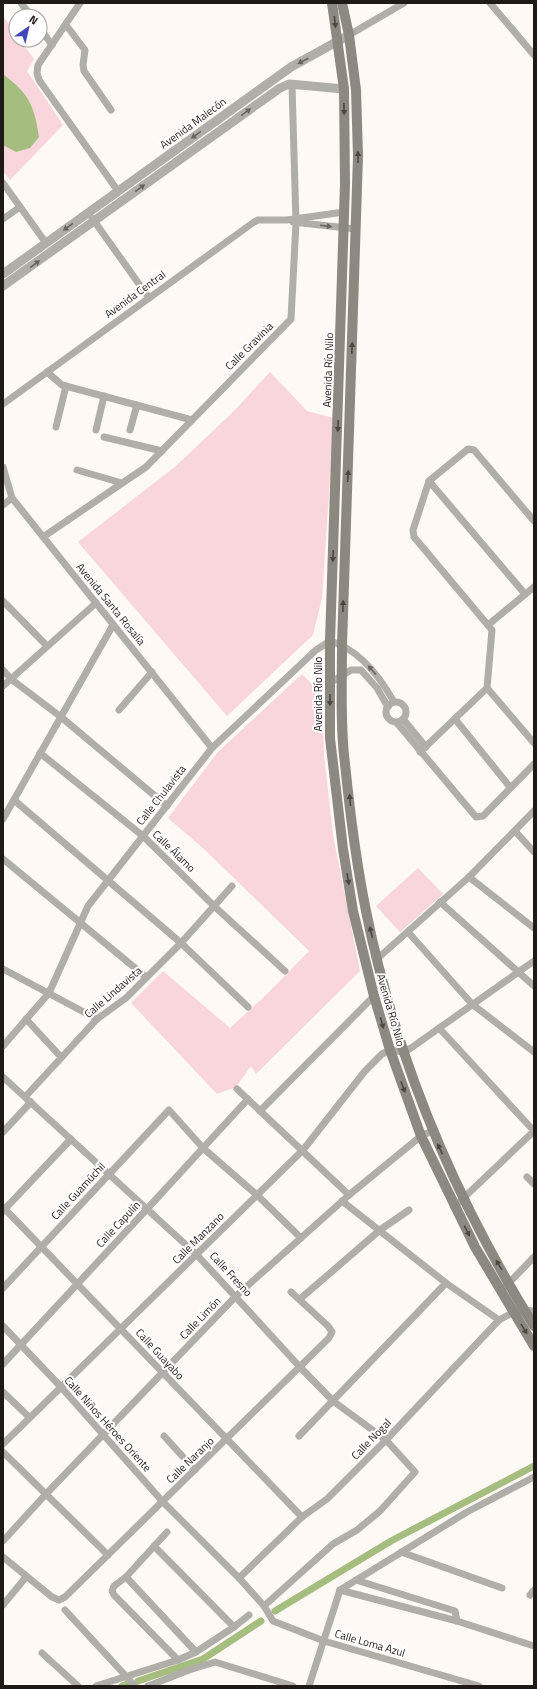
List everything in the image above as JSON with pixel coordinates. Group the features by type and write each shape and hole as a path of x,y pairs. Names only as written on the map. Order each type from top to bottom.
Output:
{"main road":[{"name":"Avenida Río Nilo","path":"332,3 344,89 345,184 343,276 330,642 330,738 342,840 353,911 374,996 390,1050 421,1136 454,1207 475,1247 534,1346"},
{"name":"Avenida Río Nilo","path":"342,3 349,36 357,99 358,184 342,645 345,764 353,839 366,911 377,960 403,1052 432,1131 484,1240 509,1283 529,1312 534,1326"},
{"path":"345,184 358,184"},
{"path":"343,276 345,280 349,282 354,278"},
{"path":"342,840 353,839"}],"street":[{"path":"71,3 78,6 38,65 37,73 39,80 118,191"},
{"name":"Avenida Malecón","path":"3,274 291,67 349,36 404,3"},
{"path":"490,3 534,55"},
{"path":"66,24 85,50 83,65 84,71 111,110"},
{"path":"48,39 52,45"},
{"name":"Avenida Malecón","path":"3,286 280,88 292,85 344,89"},
{"name":"Calle Gravinia","path":"43,537 146,467 291,319 296,220 292,85"},
{"path":"3,183 46,243"},
{"path":"3,219 20,207"},
{"name":"Avenida Central","path":"3,404 254,222 258,220 296,220 344,212"},
{"path":"88,213 149,298"},
{"name":"Avenida Central","path":"296,220 356,229"},
{"path":"47,372 57,382 66,386 192,420"},
{"path":"56,427 66,386"},
{"path":"96,430 104,396"},
{"path":"130,430 137,405"},
{"path":"104,437 162,451"},
{"path":"423,750 487,688 492,630 414,536 413,530 429,481 468,449 474,450 534,521"},
{"name":"Avenida Santa Rosalía","path":"3,467 12,498 212,748"},
{"path":"77,470 122,483"},
{"path":"429,481 525,594"},
{"path":"3,505 12,498"},
{"path":"488,625 534,587"},
{"path":"3,601 47,646"},
{"path":"3,686 96,603"},
{"path":"3,819 113,624"},
{"path":"330,642 342,645 355,654 378,678 394,702"},
{"name":"Calle Chulavista","path":"3,1046 49,993 88,906 212,748 316,650 330,642"},
{"path":"330,683 358,666 359,661 355,654"},
{"path":"354,669 361,670 370,680 388,707"},
{"path":"3,670 11,679 61,717 167,806"},
{"path":"119,710 152,672"},
{"path":"487,688 534,743"},
{"path":"394,702 401,702 406,708 406,713 400,721 390,721 387,718 386,711 394,702"},
{"path":"455,719 510,787"},
{"path":"400,721 474,816 483,816 534,764"},
{"name":"Calle Álamo","path":"40,753 143,836 214,906 285,972"},
{"path":"14,800 181,943 248,1006"},
{"path":"377,960 469,877 534,811"},
{"path":"515,831 534,852"},
{"path":"3,859 146,977"},
{"path":"469,877 534,928"},
{"name":"Calle Lindavista","path":"25,1096 97,1019 126,998 181,943 232,886"},
{"path":"440,902 534,986"},
{"path":"408,932 472,1004 534,1052"},
{"path":"390,1050 403,1052 411,1048 534,961"},
{"path":"3,969 97,1019"},
{"path":"260,1112 374,996"},
{"path":"26,1019 62,1057"},
{"path":"439,1028 534,1131 454,1207"},
{"name":"Calle Manzano","path":"3,1444 303,1150 365,1072 382,1054 390,1050"},
{"name":"Calle Fresno","path":"3,1077 197,1255 333,1401 386,1440 416,1472 380,1511 357,1530 333,1544 264,1606"},
{"path":"237,1089 349,1195"},
{"name":"Calle Capulín","path":"3,1364 248,1099"},
{"path":"3,1132 31,1102"},
{"name":"Calle Guamúchil","path":"3,1288 169,1110 203,1148"},
{"name":"Calle Limón","path":"3,1541 102,1435 236,1296 349,1195 421,1136 432,1131"},
{"path":"4,1209 71,1139"},
{"path":"203,1148 257,1195 301,1238"},
{"path":"527,1177 534,1184"},
{"path":"342,1201 446,1283 499,1320"},
{"name":"Calle Guayabo","path":"4,1209 302,1516"},
{"path":"291,1292 300,1299 380,1230 409,1210"},
{"path":"501,1291 534,1257"},
{"path":"300,1436 446,1283"},
{"name":"Calle Naranjo","path":"26,1577 52,1598 59,1600 65,1597 329,1338 332,1332 328,1326 300,1299"},
{"path":"514,1312 529,1312"},
{"name":"Calle Nogal","path":"239,1578 302,1516 327,1500 386,1440 499,1320 514,1312"},
{"name":"Calle Niños Héroes Oriente","path":"3,1326 61,1387 163,1502 239,1578 264,1606"},
{"path":"3,1392 29,1417"},
{"path":"164,1436 195,1470"},
{"path":"3,1452 108,1555"},
{"path":"309,1686 340,1590 467,1512 534,1477"},
{"path":"167,1532 126,1577 114,1586 112,1591 114,1595 178,1660"},
{"path":"154,1546 234,1627"},
{"path":"401,1552 502,1588"},
{"path":"3,1557 26,1577 3,1605"},
{"path":"13,1567 20,1584"},
{"path":"126,1577 196,1652"},
{"path":"356,1580 455,1611 457,1621"},
{"path":"340,1590 457,1621 534,1646"},
{"name":"Calle Loma Azul","path":"264,1606 269,1618 278,1624 324,1641 479,1686"},
{"path":"65,1610 128,1676 135,1686"},
{"path":"96,1686 178,1660 196,1652 234,1627 249,1615"},
{"path":"42,1653 78,1686"},
{"path":"148,1686 189,1670 215,1662 293,1686"}],"shaded area":[{"path":"3,16 8,23 8,48 26,48 34,59 27,71 63,125 10,180 3,171"},
{"path":"3,74 19,88 29,101 35,116 39,137 30,148 16,152 3,145"},
{"path":"270,372 307,411 334,418 322,598 313,635 227,716 78,542 176,466 234,411"},
{"path":"302,674 322,695 324,755 333,835 360,971 256,1074 251,1066 236,1087 217,1094 131,1003 163,971 230,1028 266,995 309,951 204,849 168,818 217,753"},
{"path":"418,868 443,894 400,932 376,906"}],"waterway":[{"path":"275,1611 391,1541 534,1466"},
{"path":"138,1681 203,1659 261,1621"},
{"path":"122,1686 127,1684"}]}
